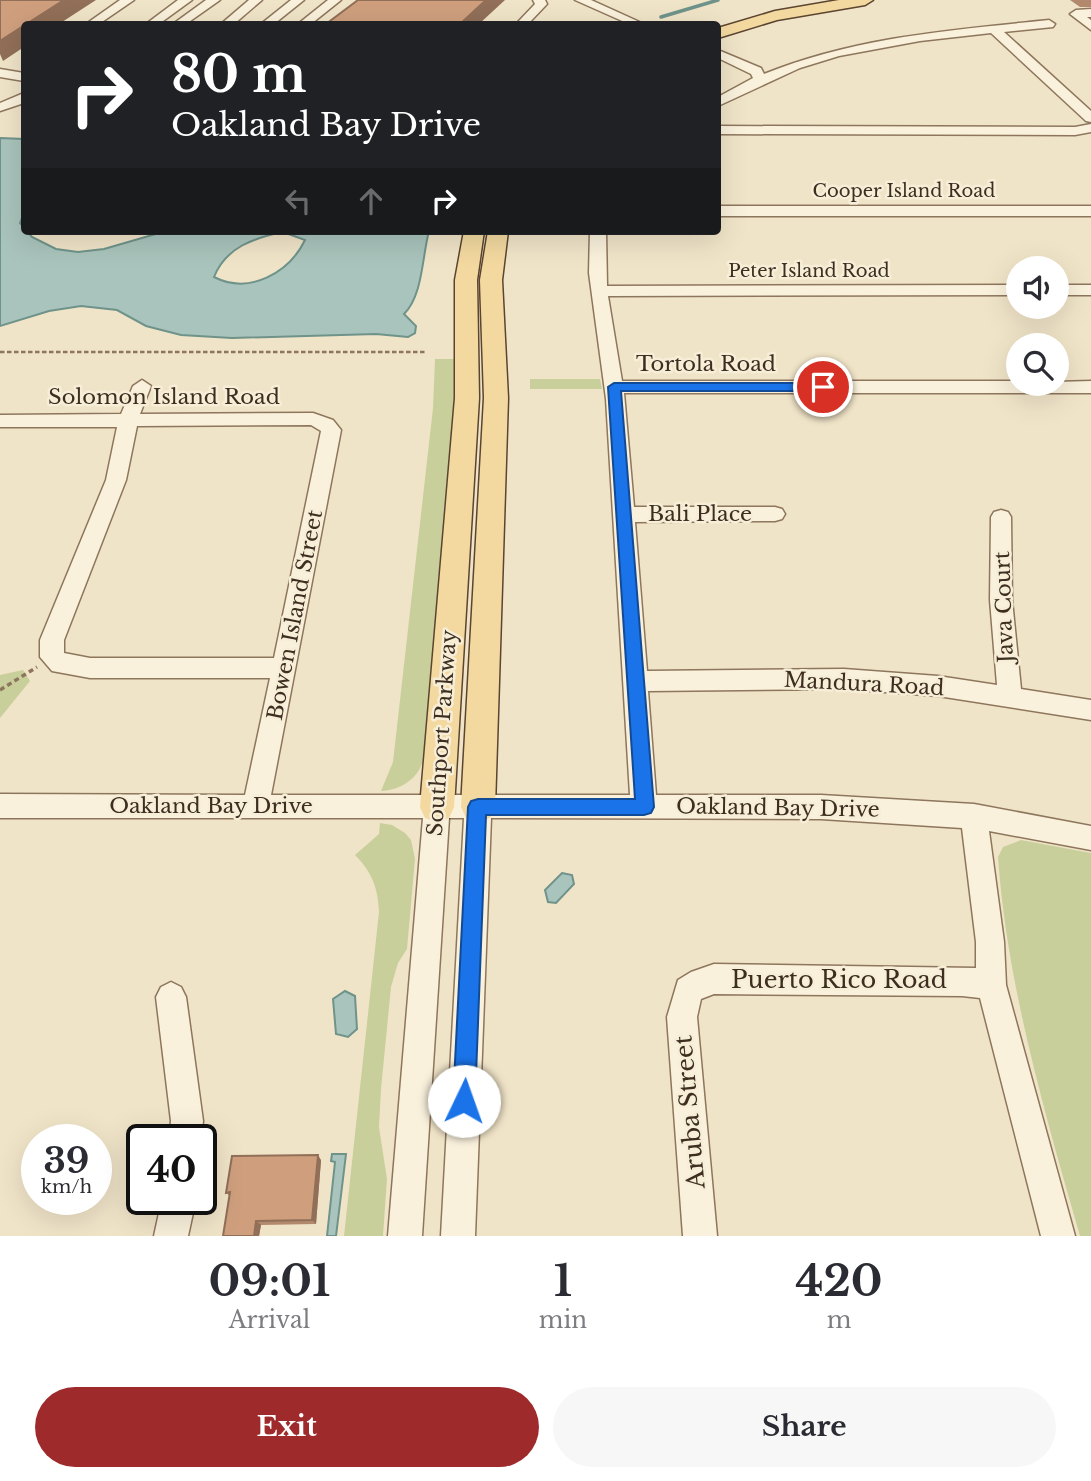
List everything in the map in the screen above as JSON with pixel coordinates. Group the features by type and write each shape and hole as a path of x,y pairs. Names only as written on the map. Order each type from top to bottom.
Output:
{"main road":[{"path":"721,22 811,0"},
{"path":"721,32 775,16 865,0"},
{"name":"Southport Parkway","path":"437,807 467,398 466,280 473,235"},
{"name":"Southport Parkway","path":"478,807 496,398 491,280 497,235"}],"street":[{"path":"156,21 186,0"},
{"path":"183,21 214,0"},
{"path":"231,21 256,0"},
{"path":"271,21 298,0"},
{"path":"308,21 335,0"},
{"path":"525,21 541,4 541,0"},
{"path":"587,1 631,21"},
{"path":"98,21 133,3"},
{"path":"113,21 133,3"},
{"path":"1091,13 1076,14 1091,26"},
{"path":"721,100 760,78 808,60 875,44 1049,24"},
{"path":"994,30 1091,118"},
{"path":"721,55 755,71 760,78"},
{"path":"721,64 760,78"},
{"path":"0,84 12,75"},
{"path":"0,107 14,104 21,99"},
{"path":"0,118 21,118"},
{"path":"721,130 1075,131 1091,128"},
{"name":"Cooper Island Road","path":"721,211 1091,211"},
{"path":"598,235 599,290 614,387 625,515 644,807"},
{"name":"Peter Island Road","path":"599,290 1006,290"},
{"path":"1069,290 1091,290"},
{"path":"142,386 128,421 116,480 52,640 52,657 60,664 90,668 285,668"},
{"name":"Tortola Road","path":"614,387 1091,387"},
{"name":"Solomon Island Road","path":"0,421 313,419 327,424"},
{"name":"Bowen Island Street","path":"256,807 331,430 327,424"},
{"name":"Bali Place","path":"625,515 775,514"},
{"name":"Java Court","path":"1001,517 1001,600 1010,697"},
{"name":"Mandura Road","path":"636,681 844,679 938,686 1091,710"},
{"name":"Oakland Bay Drive","path":"0,806 834,807 974,816 1091,838"},
{"name":"Southport Parkway","path":"405,1236 437,807"},
{"name":"Southport Parkway","path":"458,1236 478,807"},
{"path":"974,816 990,942 992,985 1058,1236"},
{"name":"Puerto Rico Road","path":"688,990 701,982 714,979 962,981 992,985"},
{"name":"Aruba Street","path":"688,990 682,1017 700,1236"},
{"path":"171,997 187,1124"},
{"path":"171,1236 176,1215"}],"path":[{"path":"0,352 427,352"},
{"path":"0,690 52,657"}],"green space":[{"path":"435,359 455,359 455,387 423,761 417,774 407,783 395,789 381,791 393,762 433,408"},
{"path":"530,379 600,379 602,389 530,389"},
{"path":"23,670 30,681 0,718 0,675"},
{"path":"380,823 392,825 405,833 411,840 415,859 407,949 398,963 391,987 381,1089 379,1127 387,1179 383,1236 344,1236 379,912 373,881 355,855 379,834"},
{"path":"1021,840 1091,853 1091,1236 1080,1236 1029,1049 1010,953 998,857 1003,847"}],"water":[{"path":"0,138 21,139 21,235 30,235 56,249 78,252 104,249 152,235 270,235 233,251 214,277 241,283 267,278 289,262 305,240 291,235 428,235 415,297 404,314 416,326 415,333 408,337 376,334 232,338 181,335 146,326 117,310 81,306 49,311 0,326"},
{"path":"562,873 572,875 574,884 556,903 548,902 545,890"},
{"path":"345,991 355,996 357,1029 348,1037 336,1034 333,999"},
{"path":"332,1154 346,1154 336,1236 327,1236 335,1162 331,1161"}],"building":[{"path":"0,0 64,0 31,21 21,21 21,28 0,41"},
{"path":"358,0 486,0 463,21 330,21"},
{"path":"318,1155 312,1220 256,1221 254,1236 223,1236 232,1156"}],"waterway":[{"path":"661,17 718,0"}],"route":[{"path":"464,1101 478,807 644,807 614,387 823,387"}]}
